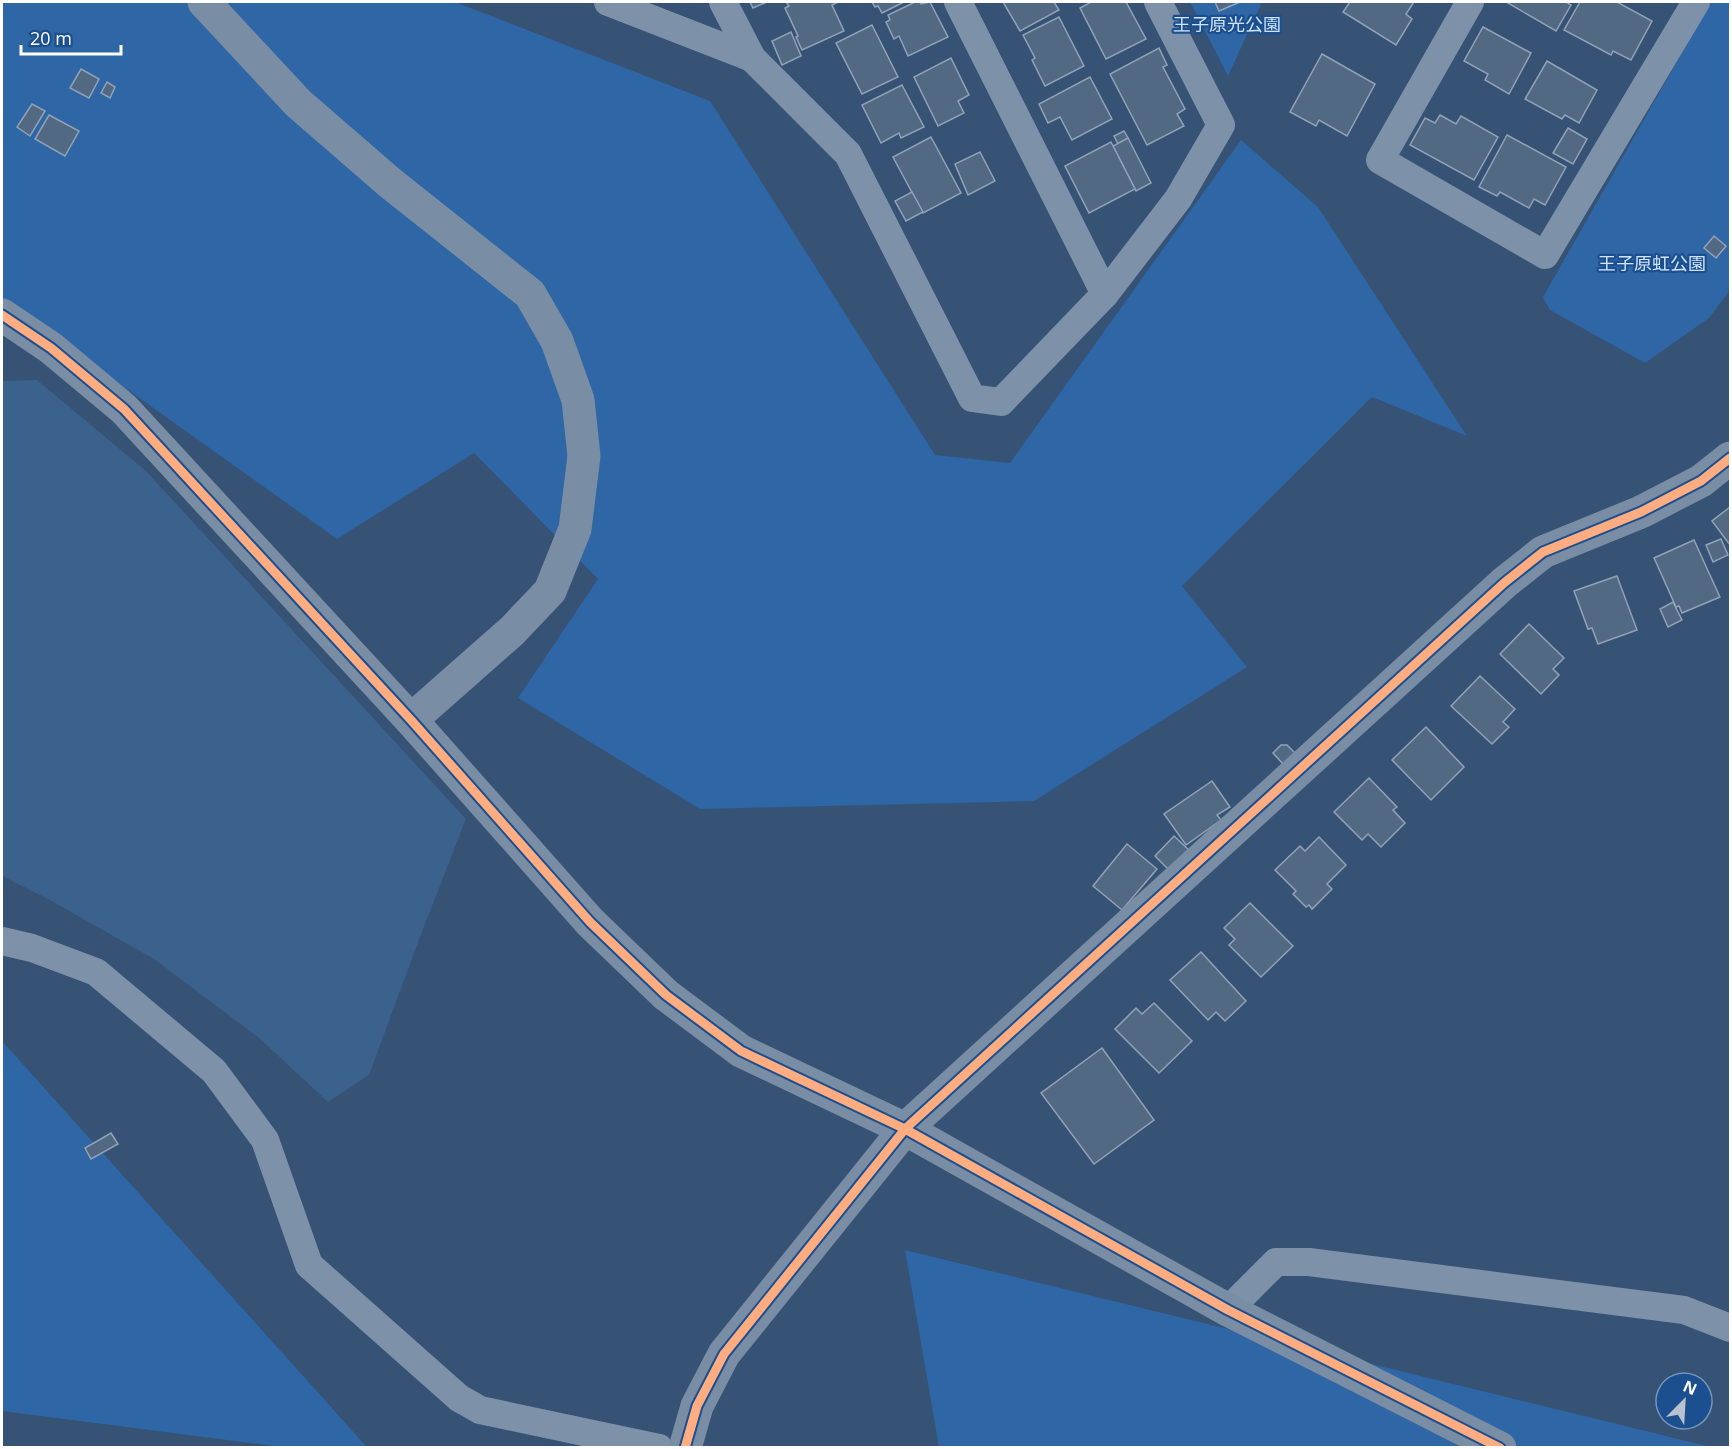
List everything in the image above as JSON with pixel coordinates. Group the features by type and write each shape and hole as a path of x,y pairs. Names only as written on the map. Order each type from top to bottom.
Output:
{"street":[{"path":"204,2 298,103 389,182 530,294 558,341 578,400 584,456 575,529 550,591 513,631 411,720"},
{"path":"608,2 752,58"},
{"path":"723,2 752,58 848,154 972,398 1001,402 1105,294 1179,199 1221,125 1158,2"},
{"path":"958,2 1105,294"},
{"path":"1470,2 1380,160 1545,255 1696,2"},
{"path":"2,315 51,348 124,409 411,720 590,922 666,995 741,1051 905,1129 1228,1310 1500,1448"},
{"path":"684,1448 698,1406 724,1354 905,1129 1504,583 1543,552 1641,512 1701,481 1731,458"},
{"path":"2,941 32,948 96,972 214,1071 266,1140 309,1265 459,1398 480,1410 659,1448"},
{"path":"1228,1310 1276,1262 1309,1262 1684,1310 1731,1328"}],"green space":[{"path":"2,2 455,2 710,101 935,455 1010,463 1241,140 1318,207 1467,436 1372,397 1182,586 1247,667 1034,801 700,809 518,698 598,579 474,453 337,539 2,300"},
{"name":"王子原光公園","path":"1190,2 1262,2 1228,76"},
{"name":"王子原虹公園","path":"1711,2 1730,2 1730,290 1709,318 1645,363 1550,310 1543,297"},
{"path":"2,1041 367,1447 282,1447 2,1411"},
{"path":"905,1250 1711,1447 939,1447"}],"shaded area":[{"path":"37,380 146,471 466,819 369,1075 328,1102 259,1038 154,959 48,899 2,876 2,381"}],"building":[{"path":"750,2 767,2 753,8"},
{"path":"786,2 838,2 832,5 844,31 802,50 785,8 789,6"},
{"path":"872,2 904,2 882,13"},
{"path":"915,2 921,4 930,2 948,37 908,56 899,36 894,39 886,22 890,20 888,15"},
{"path":"1003,2 1054,2 1059,10 1020,31"},
{"path":"1091,2 1126,2 1146,39 1106,59 1080,8"},
{"path":"1215,2 1240,2 1219,11"},
{"path":"1350,2 1414,2 1406,14 1412,19 1396,45 1343,12"},
{"path":"1509,2 1566,2 1571,5 1556,31"},
{"path":"1580,2 1617,2 1652,21 1631,60 1613,51 1611,55 1564,30"},
{"path":"1059,17 1084,66 1045,86 1032,60 1035,58 1023,35"},
{"path":"872,25 898,77 862,94 836,43"},
{"path":"1483,27 1531,53 1509,94 1485,80 1488,74 1464,61"},
{"path":"791,32 801,56 782,65 772,41"},
{"path":"1159,48 1167,65 1163,67 1185,109 1177,114 1184,126 1147,145 1110,74"},
{"path":"1322,54 1375,84 1347,136 1319,120 1316,126 1290,112"},
{"path":"951,58 969,95 958,101 964,113 938,126 914,77"},
{"path":"1547,61 1597,90 1579,123 1565,115 1562,119 1525,99"},
{"path":"81,69 99,79 89,98 70,88"},
{"path":"1090,77 1112,119 1072,140 1060,117 1048,123 1039,104"},
{"path":"107,82 115,87 110,98 101,93"},
{"path":"902,85 924,127 901,138 899,133 881,143 862,105"},
{"path":"32,104 45,111 30,136 17,127"},
{"path":"49,115 79,131 65,156 35,139"},
{"path":"1440,115 1456,124 1461,116 1498,137 1474,180 1410,145 1425,118 1435,123"},
{"path":"1568,128 1587,139 1573,164 1553,153"},
{"path":"1124,131 1128,138 1118,144 1114,136"},
{"path":"1507,135 1566,167 1545,205 1534,199 1529,208 1500,192 1497,196 1479,187"},
{"path":"931,137 961,193 923,213 893,157"},
{"path":"1128,138 1151,183 1136,191 1113,146"},
{"path":"1111,142 1135,189 1089,213 1065,166"},
{"path":"980,152 995,181 968,195 955,164"},
{"path":"912,192 923,212 906,221 895,201"},
{"path":"1714,236 1726,246 1716,258 1704,248"},
{"path":"1730,507 1730,545 1712,521"},
{"path":"1721,539 1728,555 1713,562 1706,545"},
{"path":"1694,540 1720,597 1682,613 1679,606 1676,607 1654,558"},
{"path":"1617,576 1637,630 1598,644 1592,628 1588,629 1574,591"},
{"path":"1673,602 1682,620 1668,627 1660,609"},
{"path":"1529,624 1564,658 1553,669 1559,675 1541,694 1500,654"},
{"path":"1480,676 1515,709 1503,722 1509,727 1492,744 1451,706"},
{"path":"1426,727 1464,767 1431,800 1392,760"},
{"path":"1281,745 1287,745 1295,753 1284,765 1273,753"},
{"path":"1369,778 1397,807 1393,810 1405,823 1381,847 1368,834 1362,840 1334,812"},
{"path":"1212,781 1230,807 1217,815 1221,820 1186,845 1164,814"},
{"path":"1174,836 1192,853 1172,873 1155,856"},
{"path":"1319,837 1346,865 1327,884 1332,889 1312,909 1309,905 1306,907 1293,894 1296,891 1275,870 1300,846 1305,851"},
{"path":"1127,844 1157,869 1122,910 1093,886"},
{"path":"1250,903 1293,946 1261,977 1229,945 1235,939 1224,928"},
{"path":"1201,952 1246,1001 1225,1021 1216,1012 1208,1020 1170,980"},
{"path":"1154,1003 1192,1041 1159,1073 1115,1029 1136,1008 1142,1014"},
{"path":"1102,1048 1154,1120 1094,1164 1041,1093"},
{"path":"111,1133 118,1144 91,1159 85,1148"}],"cycle path":[{"path":"2,315 51,348 124,409 411,720 590,922 666,995 741,1051 905,1129 1228,1310 1500,1448"},
{"path":"685,1448 697,1406 724,1354 905,1129 1504,583 1543,552 1641,512 1701,481 1730,458"}]}
